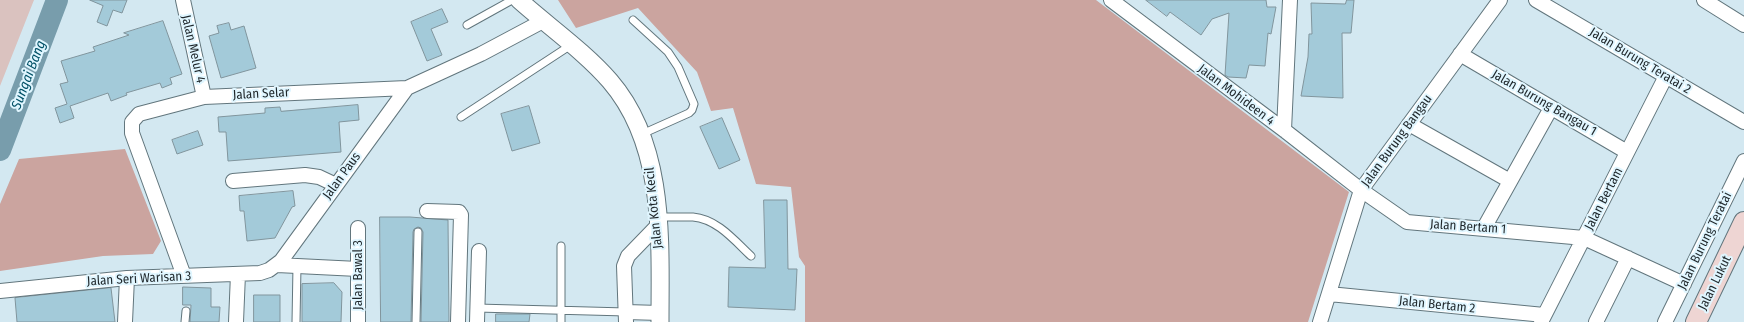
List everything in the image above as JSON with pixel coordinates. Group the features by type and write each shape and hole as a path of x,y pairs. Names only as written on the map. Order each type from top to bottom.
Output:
{"main road":[{"name":"Jalan Lukut","path":"1696,322 1744,222"}],"street":[{"name":"Jalan Melur 4","path":"183,0 182,5 204,97"},
{"name":"Jalan Kota Kecil","path":"519,0 610,80 633,115 641,134 652,174 658,221 660,317"},
{"name":"Jalan Mohideen 4","path":"1111,0 1361,190"},
{"path":"1284,130 1290,0"},
{"name":"Jalan Burung Bangau","path":"1320,322 1361,190 1500,0"},
{"name":"Jalan Burung Teratai 2","path":"1536,0 1744,122"},
{"path":"1704,0 1744,25"},
{"name":"Jalan Selar","path":"184,276 132,127 135,117 144,112 204,97 407,88 481,54 543,21"},
{"name":"Jalan Burung Bangau 1","path":"1460,54 1628,152"},
{"name":"Jalan Bertam","path":"1543,319 1666,76"},
{"name":"Jalan Paus","path":"277,265 407,88"},
{"path":"1484,228 1551,108"},
{"path":"1409,124 1510,181"},
{"name":"Jalan Burung Teratai","path":"1665,322 1744,161"},
{"path":"233,181 305,175 319,177 336,185"},
{"name":"Jalan Bertam 1","path":"1361,190 1410,223 1484,228 1584,238 1684,284"},
{"path":"427,211 459,212 461,215 458,322"},
{"path":"658,221 628,256 624,266 626,317 660,317"},
{"name":"Jalan Bawal 3","path":"358,228 358,322"},
{"path":"477,315 479,251"},
{"path":"1596,322 1628,258"},
{"path":"277,265 358,269"},
{"name":"Jalan Seri Warisan 3","path":"0,291 127,278 265,272 277,265"},
{"path":"236,322 238,274"},
{"path":"126,322 127,278"},
{"name":"Jalan Bertam 2","path":"1329,294 1543,319"}],"lane":[{"path":"467,25 519,0"},
{"path":"634,20 668,52 678,67 694,104 692,110 689,112 641,134"},
{"path":"461,117 571,45"},
{"path":"658,221 694,218 711,223 729,235 751,256"},
{"path":"416,322 418,232"},
{"path":"561,246 561,322"},
{"path":"296,266 296,322"},
{"path":"477,315 562,310 626,317"},
{"path":"185,322 186,311"}],"shaded area":[{"path":"0,0 34,0 0,86"},
{"path":"558,0 1096,0 1349,192 1308,322 805,322 805,266 799,257 791,187 756,184 733,108 711,111 697,72 638,8 576,28"},
{"path":"125,149 161,241 153,254 103,256 0,271 0,204 19,159"}],"building":[{"path":"90,0 127,0 122,13 113,10 107,26 97,22 103,6"},
{"path":"1146,0 1266,0 1267,7 1276,7 1271,34 1268,33 1265,66 1249,65 1246,78 1228,77 1225,75 1229,13 1212,19 1201,35 1170,12 1167,16"},
{"path":"1347,0 1354,0 1351,33 1342,33 1343,98 1301,96 1308,57 1309,34 1312,34 1311,3 1345,4"},
{"path":"442,9 448,22 431,29 442,55 427,61 411,22"},
{"path":"163,21 182,74 170,78 172,84 162,88 160,83 126,93 127,95 111,101 108,93 70,106 74,118 60,123 55,108 67,104 60,84 68,82 61,61 95,51 93,47 129,35 124,33"},
{"path":"229,23 231,30 244,26 256,68 221,78 209,36 219,33 217,26"},
{"path":"358,105 359,120 339,122 341,152 228,161 226,132 219,132 218,117 265,113 265,108 280,107 281,111"},
{"path":"529,106 540,143 512,151 501,114"},
{"path":"722,118 740,160 719,169 700,127"},
{"path":"198,131 203,145 177,154 172,140"},
{"path":"293,191 295,206 292,207 275,238 247,241 244,211 240,211 239,196"},
{"path":"764,200 787,200 788,269 797,269 795,310 728,307 729,267 765,268"},
{"path":"380,217 410,217 448,220 449,322 421,322 423,232 421,228 418,227 414,229 413,232 411,322 381,322"},
{"path":"334,283 342,292 341,322 302,322 302,284"},
{"path":"183,287 211,288 211,307 220,307 219,322 190,322 191,305 183,305"},
{"path":"111,288 115,322 17,322 15,298"},
{"path":"254,295 280,295 280,322 254,322"},
{"path":"496,314 530,314 529,322 496,322"}],"waterway":[{"name":"Sungai Bang","path":"0,150 57,0"}]}
